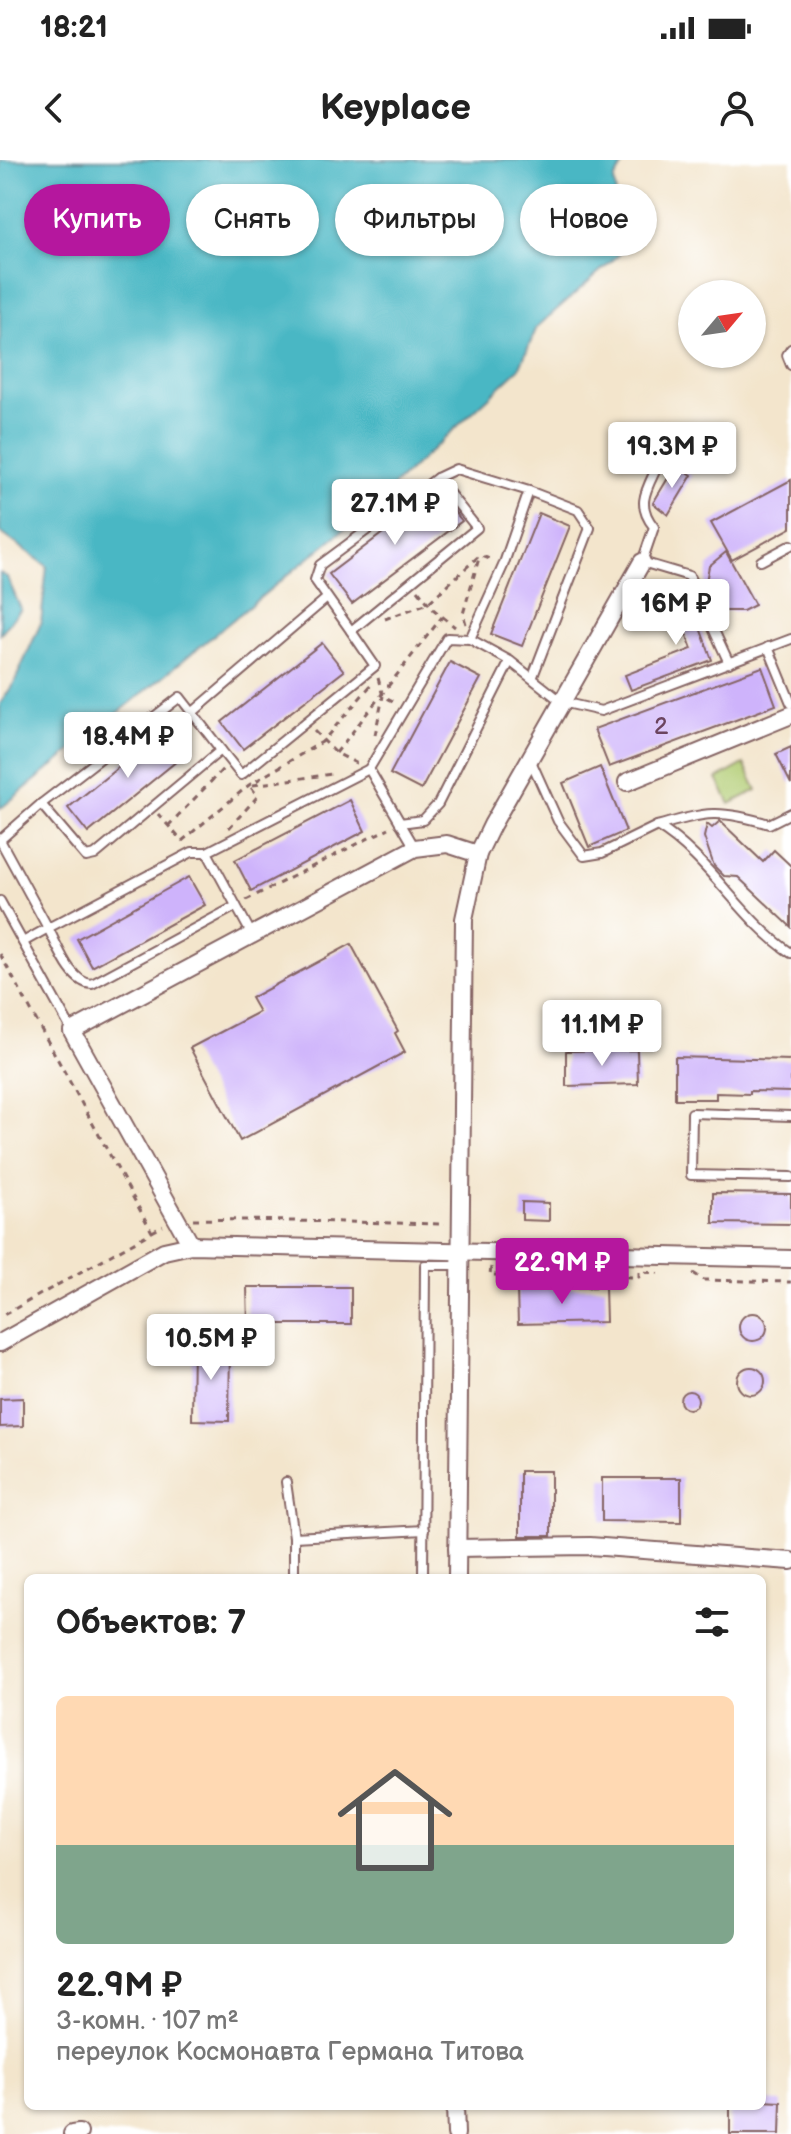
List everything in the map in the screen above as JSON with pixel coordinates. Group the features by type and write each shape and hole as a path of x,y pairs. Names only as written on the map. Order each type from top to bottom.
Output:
{"street":[{"path":"457,1574 464,919 478,854 642,562"},
{"path":"627,782 791,715"},
{"path":"191,1245 72,1031 415,848 447,844 478,854"},
{"path":"0,1343 164,1251 191,1245 460,1259 491,1254 791,1259"},
{"path":"457,1548 590,1546 791,1561"},
{"path":"455,2110 456,2134"}],"lane":[{"path":"791,349 787,355 791,365"},
{"path":"658,465 642,499 645,515 654,527 642,562 689,576 729,663"},
{"path":"236,906 92,984 85,984 73,974 0,840 41,804 180,697 241,775 375,666 315,580 324,559 437,478 456,469 529,491 578,510 590,528 533,676"},
{"path":"351,631 477,528 437,478"},
{"path":"470,639 503,566 529,491"},
{"path":"761,561 791,545"},
{"path":"192,713 327,598"},
{"path":"23,942 192,852 207,852 369,769 447,638 470,639 533,676 562,702 601,711 791,639"},
{"path":"768,647 791,703"},
{"path":"400,823 423,820 438,804 510,661"},
{"path":"41,804 86,857 107,847 221,750"},
{"path":"530,759 558,821 584,856 602,853 657,826 713,812 728,812 769,824 791,813"},
{"path":"369,769 415,848"},
{"path":"657,826 692,852 758,925 791,953"},
{"path":"207,852 252,935"},
{"path":"0,901 72,1031"},
{"path":"791,1116 692,1113 691,1175 791,1177"},
{"path":"423,1574 425,1265 460,1259"},
{"path":"286,1482 294,1537 294,1574"},
{"path":"294,1537 424,1530"}],"path":[{"path":"480,555 503,566"},
{"path":"377,621 428,603 480,555"},
{"path":"470,639 463,614 480,555"},
{"path":"412,581 428,603 470,639"},
{"path":"336,753 442,617"},
{"path":"374,740 383,696 375,666"},
{"path":"152,808 182,841 249,785 322,742 378,677"},
{"path":"383,696 405,707"},
{"path":"307,721 322,742 336,753 369,769"},
{"path":"168,826 231,761"},
{"path":"354,771 369,769"},
{"path":"249,785 339,773"},
{"path":"227,830 258,796 241,775"},
{"path":"236,906 400,823"},
{"path":"0,954 152,1232 0,1317"},
{"path":"491,1254 490,1275 639,1277 639,1272 667,1273"},
{"path":"681,1273 695,1273 704,1280 791,1282"}],"green space":[{"path":"744,764 757,790 730,804 717,779"}],"water":[{"path":"0,160 626,160 615,184 520,184 520,256 617,256 537,327 519,369 364,513 0,809 0,704 14,683 41,623 47,566 0,532"},
{"path":"0,573 7,577 21,609 0,634"}],"building":[{"path":"676,465 692,475 668,515 653,503"},
{"path":"791,480 791,528 732,560 711,523"},
{"path":"438,491 462,521 352,604 329,574"},
{"path":"539,513 570,526 522,646 491,634"},
{"path":"726,552 755,605 743,611 724,611 704,592 709,566"},
{"path":"684,585 712,660 631,690 625,675 692,649 670,591"},
{"path":"322,643 344,671 243,749 222,722"},
{"path":"450,662 481,678 421,790 390,774"},
{"path":"762,667 776,705 609,767 594,729"},
{"path":"168,727 188,752 88,833 68,808"},
{"path":"791,747 791,784 776,754"},
{"path":"600,767 626,831 589,847 563,783"},
{"path":"350,800 365,831 251,891 235,860"},
{"path":"720,821 763,862 774,850 791,866 791,927 738,877 724,876 714,866 704,837 707,824 712,828"},
{"path":"189,877 205,905 92,967 77,939"},
{"path":"351,944 398,1031 395,1033 405,1052 240,1141 190,1048 259,1012 251,998"},
{"path":"637,1050 638,1084 566,1086 566,1051"},
{"path":"675,1057 791,1060 791,1092 716,1093 716,1099 675,1099"},
{"path":"713,1193 791,1194 791,1224 713,1223"},
{"path":"522,1202 549,1203 549,1221 522,1220"},
{"path":"247,1287 351,1287 351,1324 248,1324"},
{"path":"605,1287 606,1322 518,1324 517,1289"},
{"path":"753,1313 763,1317 767,1327 763,1337 753,1341 743,1337 739,1327 743,1317"},
{"path":"193,1344 230,1344 229,1421 192,1420"},
{"path":"751,1367 761,1371 765,1381 761,1391 751,1395 741,1391 737,1381 741,1371"},
{"path":"689,1391 698,1400 689,1409 680,1400"},
{"path":"23,1398 23,1426 0,1427 0,1399"},
{"path":"520,1471 551,1471 551,1536 520,1536"},
{"path":"602,1478 681,1478 681,1522 602,1521"},
{"path":"766,2101 781,2102 780,2134 730,2134 730,2110 766,2110"}]}
